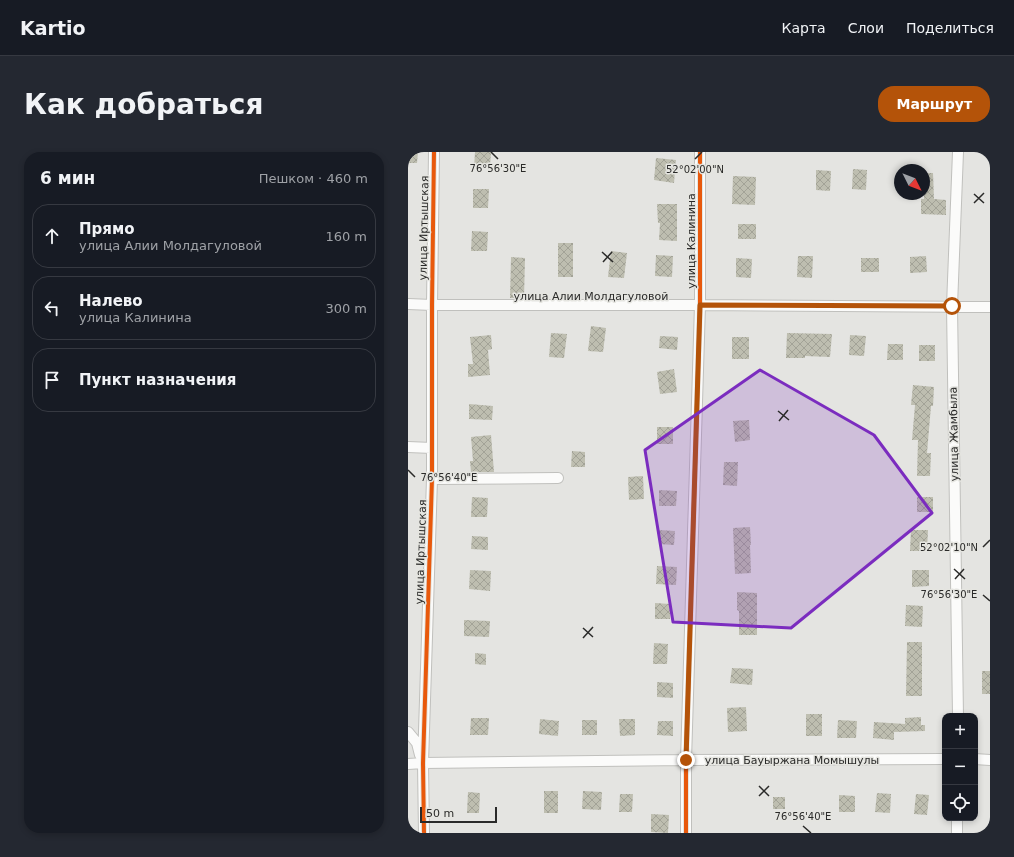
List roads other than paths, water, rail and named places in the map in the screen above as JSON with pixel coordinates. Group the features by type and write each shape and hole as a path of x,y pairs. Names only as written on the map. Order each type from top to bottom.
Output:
{"street":[{"name":"улица Иртышская","path":"424,833 423,763 432,479 434,152"},
{"name":"улица Калинина","path":"686,833 686,760 700,305 700,152"},
{"name":"улица Жамбыла","path":"958,152 952,306 958,713"},
{"name":"улица Алии Молдагуловой","path":"408,304 432,306 700,305 990,307"},
{"path":"408,447 432,448"},
{"path":"432,479 558,478"},
{"path":"408,732 417,743 423,763"},
{"name":"улица Бауыржана Момышулы","path":"408,764 686,760 942,759"},
{"path":"978,759 990,760"},
{"path":"957,833 958,821"}]}
